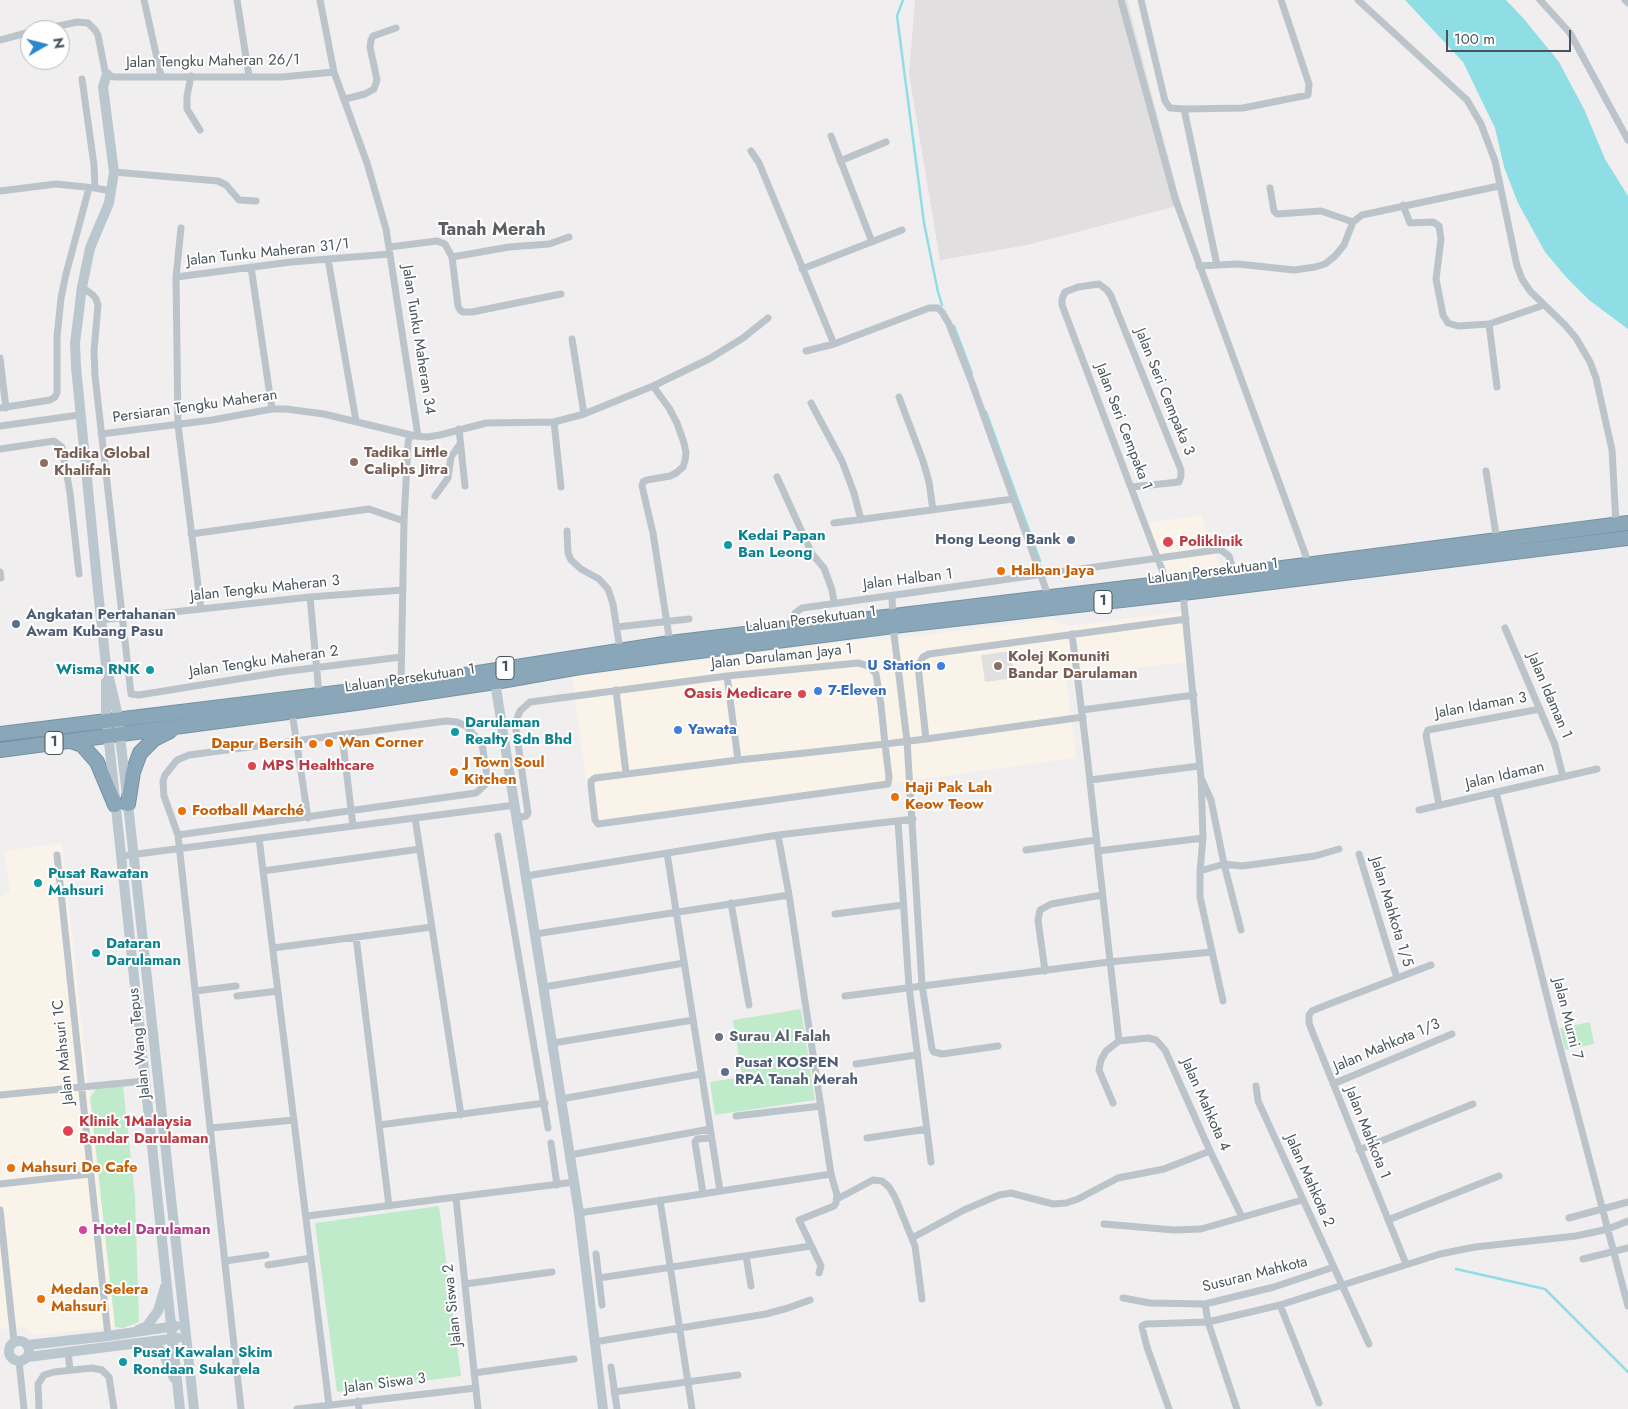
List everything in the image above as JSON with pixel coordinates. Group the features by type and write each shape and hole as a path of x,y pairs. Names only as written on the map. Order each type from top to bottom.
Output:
{"highway":[{"name":"Laluan Persekutuan 1","path":"0,734 401,685 620,650 795,628 892,621 1183,593 1312,570 1497,541 1622,524"},
{"name":"Laluan Persekutuan 1","path":"0,750 292,712 495,682 580,667 1049,598 1234,574 1312,570 1628,538"},
{"path":"122,804 140,753 154,739 178,727"},
{"path":"71,740 82,745 98,762 122,804"}],"street":[{"path":"144,0 161,76"},
{"path":"237,0 249,76"},
{"name":"Jalan Tunku Maheran 34","path":"320,0 334,72 367,163 386,229 414,436 408,442 400,657 401,685"},
{"path":"1121,0 1175,198 1312,570"},
{"path":"1140,0 1164,99 1168,107 1184,109 1243,108 1308,95 1309,84 1281,0"},
{"path":"1358,0 1467,100 1474,110 1495,161 1517,266 1525,285 1576,338 1590,362 1596,378 1612,450 1622,524"},
{"path":"1540,0 1570,33 1628,140"},
{"path":"1625,0 1628,3"},
{"name":"Jalan Tengku Maheran 26/1","path":"70,24 77,22 88,24 96,30 107,74 115,77 282,77 334,72"},
{"path":"345,99 365,94 374,89 377,80 370,47 371,40 373,36 396,28"},
{"path":"0,40 20,35"},
{"name":"Jalan Wang Tepus","path":"107,74 103,87 114,172 112,191 104,217 90,248 82,287 75,343 79,415 122,804 122,856 144,1081 180,1409"},
{"path":"191,76 187,96 187,109 200,130"},
{"path":"0,358 3,408 50,400 55,397 58,385 57,337 61,298 66,274 92,188 94,165 82,80"},
{"path":"1184,109 1217,265"},
{"path":"831,136 872,242"},
{"path":"840,161 886,142"},
{"path":"751,151 759,163 834,344"},
{"path":"114,172 218,181 226,185 239,200 256,201"},
{"path":"0,191 56,184 112,191"},
{"path":"1199,266 1251,265 1294,270 1315,268 1325,264 1335,256 1344,245 1353,222 1366,213 1499,186"},
{"path":"1270,188 1274,211 1277,214 1321,210 1353,222"},
{"path":"1403,205 1410,223 1433,222 1439,226 1441,239 1436,279 1445,320 1451,325 1489,324 1544,305"},
{"path":"176,277 180,228"},
{"path":"802,269 902,230"},
{"path":"560,294 472,312 463,312 458,306 452,257 509,247 548,244 569,238"},
{"name":"Jalan Tunku Maheran 31/1","path":"201,609 178,425 176,277 328,259 437,241 445,244 452,257"},
{"path":"328,259 356,421"},
{"path":"251,267 272,409"},
{"name":"Jalan Seri Cempaka 3","path":"1062,305 1065,292 1078,287 1099,284 1107,290 1182,476 1179,482 1175,484 1131,487"},
{"path":"82,287 93,295 98,302 94,351 95,376 121,618"},
{"name":"Jalan Seri Cempaka 1","path":"1062,305 1167,583"},
{"path":"806,351 834,344 929,308 938,308 949,324 1049,598"},
{"name":"Persiaran Tengku Maheran","path":"101,434 178,425 272,409 306,410 414,436 440,435 458,429 493,422 554,422 584,414 654,386 710,358 743,338 768,318"},
{"path":"1489,324 1497,387"},
{"path":"572,340 584,414"},
{"path":"654,386 669,408 684,443 686,453 683,467 676,473 670,476 646,480 642,486 653,533 670,643"},
{"path":"899,397 923,461 929,482 933,510"},
{"path":"811,403 842,461 854,493 861,520"},
{"path":"0,426 79,415"},
{"path":"554,422 561,487"},
{"path":"458,429 465,486"},
{"path":"0,448 49,442 54,442 62,447 70,493 79,574"},
{"path":"435,496 448,478 451,456 460,444"},
{"path":"1486,471 1497,541"},
{"path":"777,477 812,554 824,568 834,602"},
{"path":"834,524 1013,499"},
{"path":"191,534 369,509 404,521"},
{"path":"567,531 568,553 571,560 581,569 599,579 608,589 613,604 620,650"},
{"name":"Jalan Halban 1","path":"795,628 794,616 799,609 834,602 892,596 1221,550 1229,556 1234,574"},
{"name":"Jalan Tengku Maheran 3","path":"101,620 402,590"},
{"path":"1183,593 1201,778 1203,838 1200,897 1223,1001"},
{"path":"892,596 892,621 907,741 922,985 932,1049 934,1052 942,1054 998,1046"},
{"path":"310,598 320,694"},
{"name":"Jalan Tengku Maheran 2","path":"121,618 131,694 139,695 281,672 400,657"},
{"path":"617,627 689,619"},
{"path":"926,739 918,666 923,657 929,654 1186,619"},
{"name":"Jalan Idaman 1","path":"1505,628 1555,745 1563,777"},
{"path":"1072,634 1118,1041 1106,1051 1101,1060 1099,1070 1112,1103"},
{"name":"Jalan Darulaman Jaya 1","path":"517,818 526,816 528,813 516,723 517,716 527,703 728,676 858,662 873,670 877,679 885,744"},
{"path":"728,676 738,760"},
{"path":"495,682 575,1182 603,1409"},
{"path":"616,690 626,773"},
{"path":"885,744 889,777 888,784 598,824 595,820 591,781 595,778 926,739 1194,695"},
{"name":"Jalan Idaman 3","path":"1439,805 1426,735 1428,730 1540,709"},
{"path":"292,712 308,818"},
{"path":"178,835 471,794 480,791 485,785 487,776 482,744 466,726 457,722 446,721 189,755 177,760 165,776 164,796 178,835 241,1409"},
{"path":"342,735 353,826"},
{"path":"504,739 517,737"},
{"path":"1090,780 1199,766"},
{"name":"Jalan Idaman","path":"1419,810 1596,769"},
{"path":"1201,778 1211,800 1224,864 1241,930"},
{"name":"Jalan Murni 7","path":"1496,792 1553,1021 1628,1306"},
{"name":"Jalan Wang Tepus","path":"122,804 134,854 194,1409"},
{"path":"122,856 515,805"},
{"path":"416,818 462,1115"},
{"path":"526,876 778,835 913,819"},
{"path":"898,821 908,987 931,1162"},
{"path":"778,835 837,1199 834,1206 799,1220 820,1266 819,1273"},
{"path":"498,836 548,1128"},
{"path":"259,838 329,1405"},
{"path":"1098,851 1203,838"},
{"path":"1026,850 1096,840"},
{"path":"263,871 420,849"},
{"path":"1200,871 1224,864 1242,866 1315,856 1339,850"},
{"path":"667,853 720,1191"},
{"name":"Jalan Mahkota 1/5","path":"1359,854 1397,978"},
{"name":"Jalan Mahsuri 1C","path":"57,855 108,1336"},
{"path":"535,934 789,895"},
{"path":"1045,971 1038,920 1040,910 1051,904 1102,895"},
{"path":"731,904 749,1005"},
{"path":"834,914 903,905"},
{"path":"273,948 432,927"},
{"path":"356,937 389,1206"},
{"path":"846,996 1109,962 1212,952"},
{"path":"544,987 684,963"},
{"path":"1397,978 1431,965"},
{"name":"Jalan Mahkota 1","path":"1397,978 1312,1011 1309,1023 1406,1264"},
{"path":"195,991 236,986"},
{"path":"237,996 278,991"},
{"path":"552,1043 693,1020"},
{"name":"Jalan Mahkota 1/3","path":"1333,1084 1452,1034"},
{"name":"Jalan Mahkota 4","path":"1118,1041 1152,1038 1161,1043 1242,1217"},
{"path":"856,1064 916,1055"},
{"path":"561,1099 702,1074"},
{"path":"0,1095 144,1081"},
{"name":"Jalan Mahkota 2","path":"1256,1086 1258,1101 1369,1344"},
{"path":"378,1126 545,1103"},
{"path":"1359,1150 1473,1104"},
{"path":"736,1116 821,1106"},
{"path":"211,1128 294,1120"},
{"path":"570,1155 710,1129"},
{"path":"866,1138 926,1129"},
{"path":"703,1194 695,1142 697,1139 711,1138"},
{"path":"550,1143 557,1185"},
{"path":"912,1238 964,1210 999,1195 1011,1193 1053,1204 1066,1203 1078,1199 1105,1183 1118,1178 1164,1169 1210,1151"},
{"path":"0,1184 90,1174"},
{"path":"579,1213 832,1174"},
{"path":"1388,1220 1499,1176"},
{"path":"837,1199 874,1180 882,1182 889,1187 915,1246 922,1298"},
{"path":"307,1216 575,1182"},
{"name":"Jalan Siswa 2","path":"456,1198 478,1409"},
{"path":"660,1200 692,1409"},
{"path":"1104,1224 1187,1231 1201,1229 1302,1200"},
{"path":"1569,1218 1628,1202"},
{"path":"0,1210 14,1341 10,1347 10,1355 15,1360 186,1336"},
{"path":"1169,1409 1147,1348 1142,1326 1146,1324 1208,1322 1280,1305 1440,1254 1476,1247 1576,1236 1608,1229 1628,1221"},
{"path":"599,1278 811,1246"},
{"path":"1583,1259 1628,1248"},
{"path":"596,1254 602,1305"},
{"path":"225,1261 266,1255"},
{"path":"746,1256 751,1286"},
{"path":"268,1265 311,1258"},
{"name":"Susuran Mahkota","path":"1123,1298 1150,1303 1205,1304 1274,1287 1334,1267"},
{"path":"465,1284 552,1272"},
{"path":"135,1332 147,1326 158,1311 164,1295 166,1277"},
{"path":"594,1342 766,1314 810,1300"},
{"path":"1205,1304 1208,1322 1237,1409"},
{"path":"1280,1305 1318,1403"},
{"path":"14,1341 20,1340 28,1345 108,1336 185,1324"},
{"path":"138,1343 153,1344 163,1352 178,1390"},
{"path":"23,1359 30,1353 28,1345"},
{"path":"68,1352 70,1370"},
{"path":"474,1373 574,1358"},
{"path":"23,1359 24,1409"},
{"path":"612,1367 617,1409"},
{"path":"39,1409 37,1390 41,1378 48,1374 70,1370 97,1368 106,1373 110,1382 114,1409"},
{"path":"614,1392 738,1375"},
{"name":"Jalan Siswa 3","path":"297,1409 329,1405 359,1405 476,1388"}],"shaded area":[{"path":"915,0 1127,0 1181,205 1027,245 940,260 909,74"},
{"path":"1201,515 1220,568 1159,575 1140,524"},
{"path":"1187,611 1193,661 1066,677 1076,758 592,824 572,677 872,638 879,641 1050,619 1067,626"},
{"name":"Kolej Komuniti Bandar Darulaman","path":"1011,651 1015,678 985,682 981,655"},
{"path":"62,843 115,1327 34,1335 23,1327 0,1329 0,898 10,891 4,851"}],"green space":[{"path":"801,1009 815,1100 715,1115 710,1082 742,1077 733,1020"},
{"path":"1590,1022 1594,1044 1565,1050 1560,1028"},
{"path":"123,1086 135,1196 139,1322 123,1328 115,1327 90,1097 97,1088"},
{"path":"439,1206 461,1376 337,1392 315,1223"}],"water":[{"path":"1405,0 1506,0 1559,62 1585,111 1605,159 1628,196 1628,329 1589,300 1545,252 1518,203 1504,167 1495,128 1463,62"}],"waterway":[{"path":"903,0 897,16 924,223 942,305"},
{"path":"954,326 972,374"},
{"path":"986,412 1040,561"},
{"path":"1456,1269 1545,1289 1628,1372"}],"place":[{"name":"Tadika Little Caliphs Jitra","path":"354,462"},
{"name":"Tadika Global Khalifah","path":"44,463"},
{"name":"Hong Leong Bank","path":"1071,540"},
{"name":"Poliklinik","path":"1168,542"},
{"name":"Kedai Papan Ban Leong","path":"728,545"},
{"name":"Halban Jaya","path":"1001,571"},
{"name":"Angkatan Pertahanan Awam Kubang Pasu","path":"16,624"},
{"name":"U Station","path":"941,666"},
{"name":"Kolej Komuniti Bandar Darulaman","path":"998,666"},
{"name":"Wisma RNK","path":"150,670"},
{"name":"7-Eleven","path":"818,691"},
{"name":"Oasis Medicare","path":"802,694"},
{"name":"Yawata","path":"678,730"},
{"name":"Darulaman Realty Sdn Bhd","path":"455,732"},
{"name":"Wan Corner","path":"329,743"},
{"name":"Dapur Bersih","path":"313,744"},
{"name":"MPS Healthcare","path":"252,766"},
{"name":"J Town Soul Kitchen","path":"454,772"},
{"name":"Haji Pak Lah Keow Teow","path":"895,797"},
{"name":"Football Marché","path":"182,811"},
{"name":"Pusat Rawatan Mahsuri","path":"38,883"},
{"name":"Dataran Darulaman","path":"96,953"},
{"name":"Surau Al Falah","path":"719,1037"},
{"name":"Pusat KOSPEN RPA Tanah Merah","path":"725,1072"},
{"name":"Klinik 1Malaysia Bandar Darulaman","path":"68,1131"},
{"name":"Mahsuri De Cafe","path":"11,1168"},
{"name":"Hotel Darulaman","path":"83,1230"},
{"name":"Medan Selera Mahsuri","path":"41,1299"},
{"name":"Pusat Kawalan Skim Rondaan Sukarela","path":"123,1362"}],"district":[{"name":"Tanah Merah","path":"492,231"}]}
